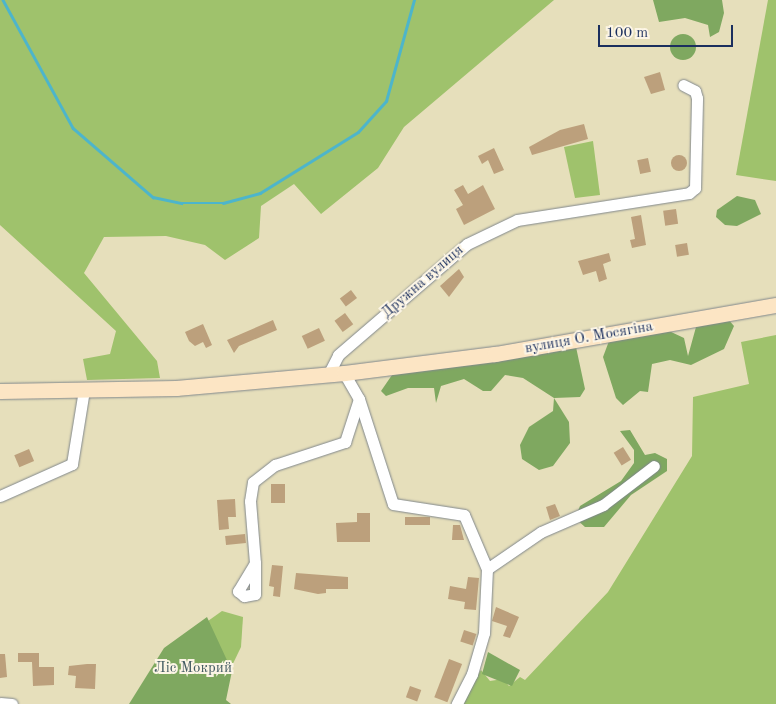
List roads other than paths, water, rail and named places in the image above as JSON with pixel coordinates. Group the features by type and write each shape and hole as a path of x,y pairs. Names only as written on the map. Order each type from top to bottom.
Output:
{"main road":[{"name":"вулиця О. Мосягіна","path":"328,374 495,354 776,305"},
{"path":"0,391 176,388 328,374"}],"street":[{"name":"Дружна вулиця","path":"328,374 338,355 467,244 517,220 689,194 696,188 697,98 695,91 683,85"},
{"path":"344,373 359,399 392,504 464,515 487,568 484,633 472,674 456,704"},
{"path":"0,496 72,464 84,390"},
{"path":"255,563 250,502 253,482 276,465 344,442 359,399"},
{"path":"487,568 540,532 603,506 654,466"},
{"path":"0,703 12,704"}],"waterway":[{"path":"3,0 73,128 153,197 181,203 223,203 260,193 358,132 386,101 414,0"}],"park label":[{"name":"Ліс Мокрий","path":"193,669"}]}
